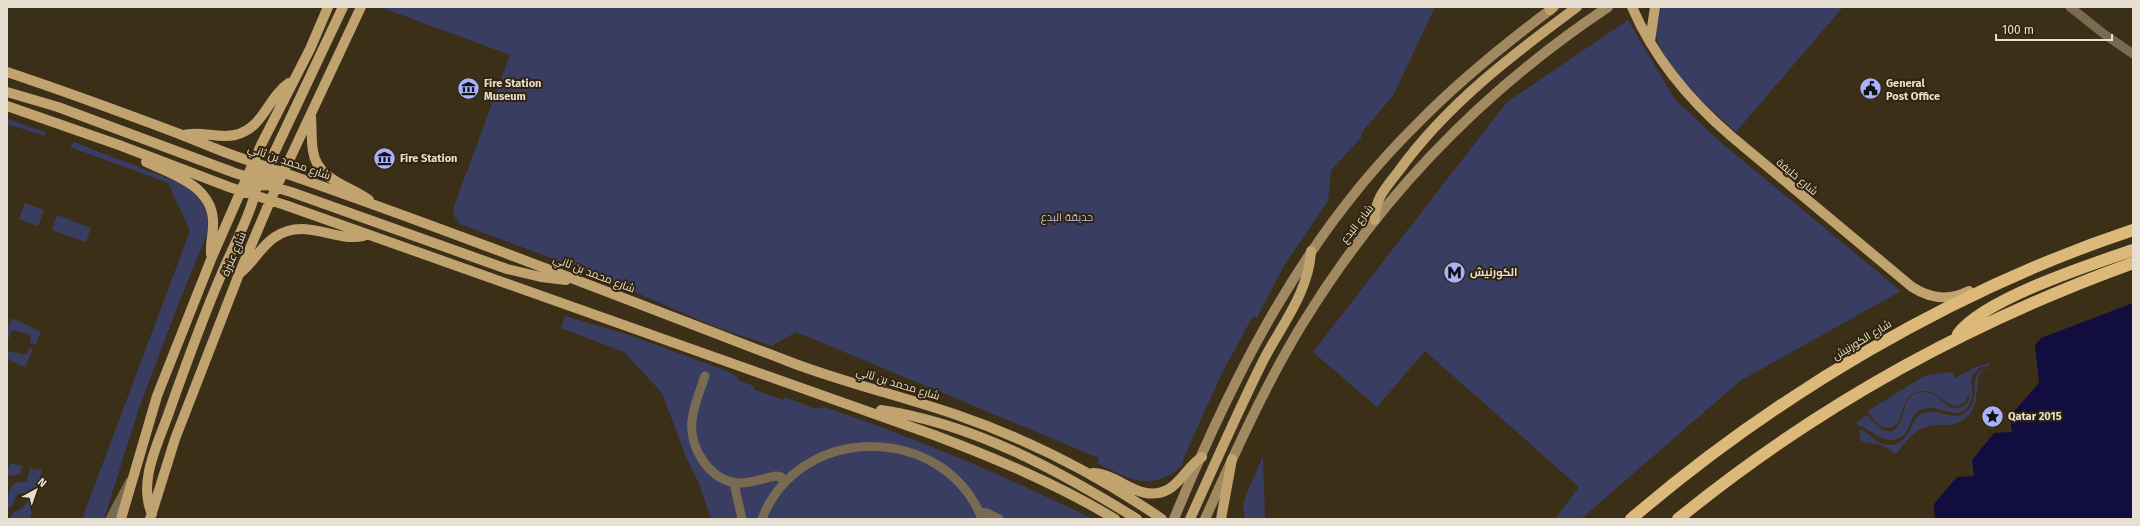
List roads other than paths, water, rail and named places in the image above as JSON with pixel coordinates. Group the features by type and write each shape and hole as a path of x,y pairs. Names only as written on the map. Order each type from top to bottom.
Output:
{"highway":[{"name":"شارع الكورنيش","path":"1631,519 1725,445 1826,377 1912,326 1990,286 2081,248 2133,230"},
{"path":"1954,339 1970,322 1991,308 2056,278 2133,250"},
{"path":"1678,519 1728,479 1797,431 1881,378 1954,339 2044,298 2133,263"}],"main road":[{"name":"شارع عنيزة","path":"121,519 157,396 212,257 247,177 310,49 328,7"},
{"path":"151,517 147,504 146,490 154,454 188,359 260,185 343,7"},
{"name":"شارع عنيزة","path":"151,517 177,432 239,274 270,201 311,117 361,7"},
{"path":"1375,220 1374,211 1379,197 1428,134 1487,77 1577,7"},
{"name":"شارع البدع","path":"1205,519 1232,459 1276,370 1303,323 1342,263 1375,220 1428,159 1477,109 1542,56 1608,7"},
{"name":"شارع خليفة","path":"1632,7 1650,41 1679,85 1715,123 1912,287 1932,296 1945,298 1959,296 1977,288 1990,286"},
{"path":"1650,41 1654,7"},
{"name":"شارع البدع","path":"1174,519 1253,347 1288,286 1311,251 1356,192 1416,124 1506,43 1552,8"},
{"name":"شارع محمد بن ثاني","path":"7,72 584,282 807,368 962,417 1052,454 1089,473 1162,519"},
{"path":"182,135 193,133 218,137 245,131 261,118 282,89 293,81"},
{"path":"7,92 58,106 247,177 260,185 277,187 507,269 541,277 584,282"},
{"path":"7,106 241,190 260,185 284,173"},
{"path":"311,117 313,152 321,170 336,182 363,195 378,208"},
{"path":"119,145 132,155 186,181 204,196 209,203 213,219 212,257"},
{"path":"254,162 258,170 260,185 270,201 863,409 1007,463 1080,498 1115,519"},
{"path":"239,274 270,241 287,232 304,228 355,237 366,235"},
{"path":"1190,519 1263,361 1300,294 1310,266 1311,251"},
{"path":"863,409 892,412 925,420 983,439 1057,472 1137,519"},
{"path":"1089,473 1109,476 1139,492 1161,492 1172,487 1202,457"},
{"path":"1221,519 1232,459"},
{"path":"1080,498 1101,519"}],"street":[{"path":"2070,7 2133,54"},
{"path":"705,376 692,420 693,442 699,455 709,468 723,478 734,482 746,483 776,476 780,477 785,482"},
{"path":"762,519 772,498 785,482 808,464 834,452 866,446 887,447 918,455 945,471 968,493 980,516 987,513 999,519"},
{"name":"شارع عنيزة","path":"110,519 132,478"},
{"path":"734,482 742,519"}],"place":[{"name":"Fire Station Museum","path":"468,89"},
{"name":"General Post Office","path":"1870,89"},
{"name":"Fire Station","path":"384,158"},
{"name":"الكورنيش","path":"1455,272"},
{"name":"Qatar 2015","path":"1992,416"}],"park label":[{"name":"حديقة البدع","path":"1067,217"}]}
